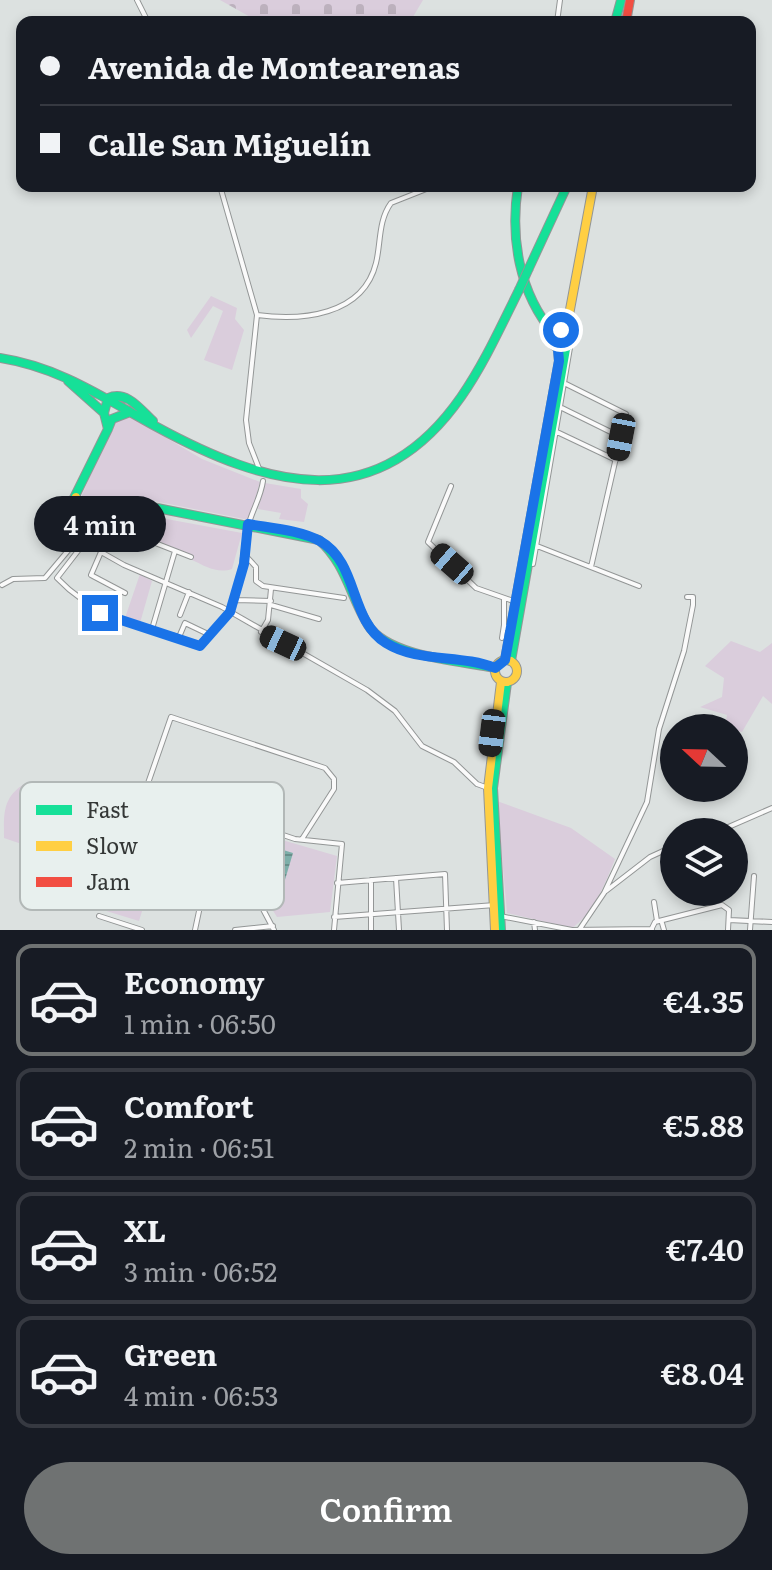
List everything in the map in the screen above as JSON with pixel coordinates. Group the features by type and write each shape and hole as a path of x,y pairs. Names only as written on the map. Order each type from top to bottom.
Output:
{"main road":[{"path":"517,192 513,217 518,257 543,320 554,334 552,344 565,347"},
{"path":"0,358 60,374 229,465 266,477 309,483 360,476 392,462 425,440 470,385 519,290 563,192"},
{"path":"112,400 112,419 77,492 76,504 99,522 143,507 163,508 307,536 327,546 343,566 369,627 386,643 401,649 495,668 508,660 592,192"},
{"path":"554,334 566,331"},
{"path":"504,682 516,675 516,668 508,660 505,632 514,602 565,347"},
{"path":"60,374 104,413 108,429"},
{"path":"104,413 117,394 125,396 160,428"},
{"path":"112,419 131,412"},
{"path":"495,668 495,676 504,682"},
{"path":"498,930 490,788 504,682"},
{"path":"490,788 500,916 498,930"}],"street":[{"path":"222,192 257,315 246,420 249,443 260,471"},
{"path":"257,315 307,319 335,308 357,293 375,269 388,208 398,200 419,192"},
{"path":"533,564 566,384 565,347"},
{"path":"566,384 626,414 591,567"},
{"path":"561,408 621,437"},
{"path":"557,432 616,460"},
{"path":"99,522 57,578 90,608 200,646 230,612 245,555 248,524 263,481"},
{"path":"451,486 428,542 476,588 514,602 507,609"},
{"path":"99,522 191,557"},
{"path":"99,522 101,552 91,575 125,593"},
{"path":"2,585 13,579 45,578 99,522"},
{"path":"537,546 639,586"},
{"path":"152,630 175,551"},
{"path":"101,552 222,607 367,690 395,711 422,746 454,762 477,784 490,788"},
{"path":"245,555 256,567 256,581 271,589 344,598"},
{"path":"261,632 271,603 271,589"},
{"path":"180,615 189,592"},
{"path":"579,930 604,893 647,802 659,729 684,651 693,605 693,597 687,597"},
{"path":"504,598 507,609 505,632"},
{"path":"222,607 233,601 271,603 319,619"},
{"path":"179,637 185,623 208,634"},
{"path":"148,782 171,717 325,768 334,779 334,789 302,839"},
{"path":"748,818 772,808"},
{"path":"284,833 342,844 334,930"},
{"path":"604,893 660,852"},
{"path":"337,883 445,874 447,930"},
{"path":"750,930 754,876"},
{"path":"396,878 399,930"},
{"path":"371,880 371,930"},
{"path":"654,902 664,930"},
{"path":"334,917 495,905"},
{"path":"500,916 579,930 652,929 660,922 722,905 728,906 728,930"},
{"path":"195,930 199,910"},
{"path":"235,930 274,928 264,910"},
{"path":"99,916 142,930"},
{"path":"729,920 772,922"},
{"path":"534,922 535,930"}],"green space":[{"path":"220,0 423,0 414,16 248,16"},
{"path":"211,296 237,308 235,319 244,330 232,370 204,360 223,311 213,306 191,338 187,330"},
{"path":"126,414 202,459 260,482 249,520 154,501 107,511 82,503 82,495 112,425"},
{"path":"265,483 301,489 301,498 308,504 304,522 279,519 281,513 258,509"},
{"path":"145,515 242,533 232,569 221,571 206,567 192,560 192,555 121,526 123,520"},
{"path":"140,574 152,581 140,623 125,618"},
{"path":"731,641 760,652 772,643 772,704 763,696 748,722 748,714 724,714 700,707 722,697 724,678 705,666"},
{"path":"20,787 20,843 4,838 8,801"},
{"path":"497,801 571,828 615,859 593,906 572,928 507,913"},
{"path":"284,841 337,856 330,912 277,917 273,910 284,910"},
{"path":"103,910 142,910 139,921"}],"water":[{"path":"284,850 293,853 284,883"}],"traffic: fast":[{"path":"617,16 621,0"},
{"path":"517,192 515,225 520,264 532,301 554,334"},
{"path":"529,268 564,192"},
{"path":"519,290 529,268"},
{"path":"0,358 62,376 155,426 238,464 279,476 318,480 356,476 393,462 428,436 461,397 492,345 519,290"},
{"path":"511,661 566,349 571,342 566,331 554,334"},
{"path":"68,381 104,413 108,429"},
{"path":"104,413 108,398 115,396 133,402 153,421"},
{"path":"108,429 112,419 130,412"},
{"path":"83,521 72,502 108,429"},
{"path":"95,526 126,510 152,507 319,540 336,559 362,614 378,636 426,656 495,668"},
{"path":"91,511 97,513 99,519 97,525 91,527 85,525 83,519 85,513 91,511"},
{"path":"501,930 493,788 507,683"}],"traffic: slow":[{"path":"566,331 592,192"},
{"path":"505,660 559,361 558,349"},
{"path":"76,497 79,507 88,512"},
{"path":"502,660 510,660 517,671 510,682 502,682 495,675 495,667 502,660"},
{"path":"495,930 488,788 501,682"}],"traffic: jam":[{"path":"627,16 630,0"},
{"path":"554,334 552,344 558,349"}],"route":[{"path":"100,613 190,640 200,646 204,637 218,628 230,612 244,564 248,524 307,536 327,546 343,566 369,627 386,643 401,649 495,668 497,663 505,660 559,361 552,337 561,330"}]}
